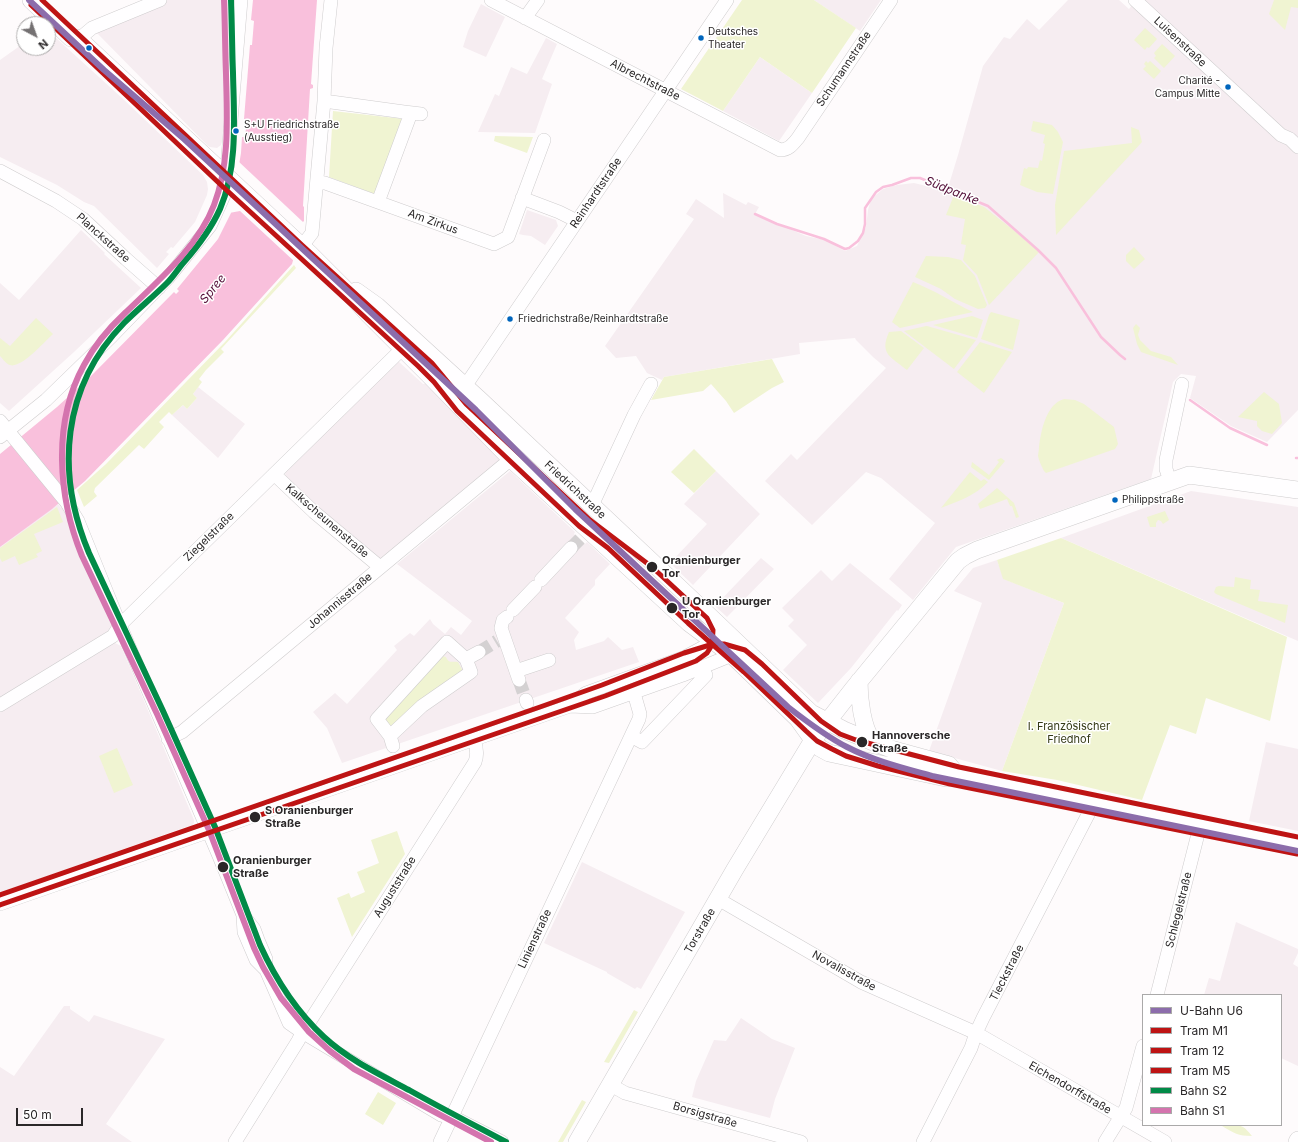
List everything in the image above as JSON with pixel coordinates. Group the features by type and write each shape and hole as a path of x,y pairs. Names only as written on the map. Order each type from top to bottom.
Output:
{"main road":[{"name":"Friedrichstraße","path":"31,0 71,38 79,39 305,249 345,283 376,306 458,393 511,459 684,619 714,642 735,646 798,719 820,748 829,753 946,778 958,775 949,765 894,750 827,722 811,713 735,646 590,504 458,393 402,348 305,249"},
{"name":"Friedrichstraße","path":"47,0 78,29 79,39"},
{"path":"827,722 952,568 965,556 1189,475 1298,490"},
{"path":"859,681 862,714 868,733 873,742"},
{"name":"Torstraße","path":"577,1142 718,899 813,740 827,722"},
{"path":"958,775 1093,805 1298,846"}],"street":[{"path":"79,39 92,28 160,0"},
{"path":"8,436 159,288 173,273 209,227 224,198 229,179 241,0"},
{"path":"305,249 312,233 331,0"},
{"name":"Albrechtstraße","path":"491,0 780,150 785,150 798,138"},
{"path":"525,18 538,0"},
{"name":"Reinhardtstraße","path":"458,393 470,379 727,0"},
{"name":"Schumannstraße","path":"798,138 891,0"},
{"name":"Luisenstraße","path":"1135,0 1281,135 1290,139 1298,147"},
{"path":"324,91 416,114 383,204"},
{"name":"Am Zirkus","path":"317,182 325,183 494,244 508,237 544,140"},
{"name":"Planckstraße","path":"0,171 56,201 83,219 159,288"},
{"path":"522,198 559,212 577,221"},
{"name":"Ziegelstraße","path":"0,705 113,636 120,625 402,348"},
{"path":"590,504 595,499 634,415 651,384"},
{"path":"1170,481 1166,469 1166,460 1182,384"},
{"path":"0,421 8,436 67,503 78,521 120,625 243,915 254,929 266,959 266,970 288,1023 441,1115 459,1120 502,1142"},
{"name":"Johannisstraße","path":"168,739 182,732 511,459"},
{"name":"Kalkscheunenstraße","path":"274,474 314,512 380,568"},
{"path":"549,660 517,675 501,639 501,628 502,624 510,614 571,548"},
{"path":"447,642 466,659 471,672 422,706 392,741 377,719 447,642"},
{"path":"0,904 570,706 586,693 685,657 714,642"},
{"path":"570,706 593,707 634,693 735,646"},
{"path":"466,659 478,652"},
{"path":"631,736 642,742 706,675"},
{"name":"Linienstraße","path":"440,1142 631,736 640,714 634,693"},
{"name":"Auguststraße","path":"235,1142 308,1024 475,762 477,749 474,740"},
{"name":"Tieckstraße","path":"923,1142 971,1048 976,1034 1093,805"},
{"name":"Schlegelstraße","path":"1157,994 1200,826"},
{"name":"Novalisstraße","path":"718,899 861,982 976,1034"},
{"name":"Eichendorffstraße","path":"976,1034 1165,1142"},
{"path":"1105,1142 1126,1108 1142,1050"},
{"name":"Borsigstraße","path":"611,1085 625,1093 801,1142"}],"shaded area":[{"path":"167,0 235,0 222,142 217,148 208,146 94,30"},
{"path":"814,0 881,0 860,31"},
{"path":"1068,0 1119,0 1129,9 1136,0 1298,0 1298,410 1267,442 1231,426 1190,398 1196,376 1181,374 1173,382 1151,479 956,547 913,600 889,579 935,523 881,478 866,472 812,525 765,481 791,454 797,460 886,368 855,338 799,343 800,354 664,377 662,380 647,373 636,356 616,358 605,346 694,219 686,214 696,199 724,218 723,193 746,205 748,202 759,207 755,214 806,236 825,240 845,251 857,246 866,227 871,199 883,189 897,185 914,183 947,191 983,66 1004,37 1010,39 1027,19 1039,30"},
{"path":"481,4 505,17 486,57 463,47 468,31"},
{"path":"56,38 203,175 207,182 207,195 195,222 173,248 171,247 166,252 169,254 157,268 94,206 84,202 57,185 0,157 0,60 16,49 16,56 56,56"},
{"path":"546,38 557,44 542,79 552,84 535,133 478,132 495,94 499,96 511,67 527,74"},
{"path":"760,57 812,93 779,141 723,111"},
{"path":"527,210 556,220 558,226 545,245 531,236 519,234"},
{"path":"81,230 105,253 104,254 141,288 9,411 0,403 0,283 19,300"},
{"path":"398,361 423,384 428,383 502,458 383,562 325,515 286,478 285,474 286,470"},
{"path":"198,387 245,424 218,458 172,415 183,405 187,409 197,398 193,394"},
{"path":"510,471 575,532 574,534 585,544 587,542 610,564 595,580 595,585 565,618 579,632 574,640 576,650 604,641 608,637 622,650 633,647 639,662 342,763 327,728 313,712 335,693 347,704 397,650 394,646 410,633 414,636 430,619 433,624 445,634 451,627 461,635 472,621 397,564"},
{"path":"716,471 760,514 693,585 670,563 707,524 684,504"},
{"path":"1191,491 1298,507 1298,641 1061,538"},
{"path":"58,504 61,508 64,506 69,514 70,520 113,622 113,629 0,701 0,547"},
{"path":"761,558 774,569 727,617 715,606"},
{"path":"997,560 1004,579 1064,603 1002,771 929,751 982,603 954,591 973,568"},
{"path":"850,563 902,605 851,668 818,703 783,670 807,645 788,626 794,620 782,608 821,570 832,581"},
{"path":"111,642 121,646 194,823 192,826 5,891 5,894 0,895 0,711"},
{"path":"1266,742 1298,749 1298,831 1249,821"},
{"path":"582,862 685,912 641,989 637,987 635,989 607,972 544,943"},
{"path":"1236,922 1298,949 1298,953 1293,964 1298,967 1298,1066 1282,1058 1282,994 1204,994 1209,978 1220,981"},
{"path":"64,1006 70,1006 70,1009 89,1022 94,1015 165,1039 106,1124 132,1142 0,1142 0,1067 14,1076"},
{"path":"741,1018 772,1039 795,1048 775,1099 770,1118 692,1097 696,1081 714,1040 726,1041"}],"green space":[{"path":"742,0 814,0 856,28 812,93 760,57 723,111 681,89"},
{"path":"1274,0 1298,0 1298,8 1291,7 1285,30 1269,14"},
{"path":"1145,28 1157,39 1149,48 1147,47 1145,50 1134,40"},
{"path":"1162,44 1175,56 1164,68 1154,58 1156,56 1154,53"},
{"path":"1146,61 1148,63 1150,61 1161,71 1154,79 1143,69 1146,66 1144,64"},
{"path":"333,111 404,119 377,195 329,177"},
{"path":"1033,121 1052,125 1058,132 1063,142 1053,194 1037,192 1020,185 1024,168 1038,168 1040,160 1042,161 1045,135 1031,131"},
{"path":"1131,127 1139,130 1142,142 1056,235 1055,205 1064,151 1132,143"},
{"path":"495,136 533,137 527,153 494,141"},
{"path":"954,195 984,207 1039,252 989,305 977,275 963,260 966,245 961,244 965,219 946,215"},
{"path":"1134,247 1145,259 1134,269 1126,261 1126,255"},
{"path":"926,256 948,257 961,260 975,276 987,305 985,308 978,309 955,299 941,289 915,277"},
{"path":"294,265 296,268 221,349 224,352 199,379 202,382 193,394 197,398 187,409 183,405 172,415 169,412 159,422 164,427 144,449 139,445 95,488 94,492 97,496 84,507 77,490 106,464 225,342"},
{"path":"913,282 973,312 900,328 892,322"},
{"path":"991,312 1020,320 1013,350 981,339"},
{"path":"972,316 983,320 977,338 933,325"},
{"path":"36,318 53,334 39,348 20,363 10,365 6,363 0,356 0,338 10,346"},
{"path":"1136,324 1140,328 1138,335 1140,340 1151,351 1171,357 1178,365 1141,352 1137,344 1133,328"},
{"path":"926,326 976,340 954,369 904,331"},
{"path":"901,331 924,348 907,370 888,354 885,345 889,332"},
{"path":"980,342 1012,352 984,393 957,372"},
{"path":"772,359 784,382 772,388 734,413 711,384 703,391 651,400 664,377"},
{"path":"1264,392 1279,404 1282,423 1272,434 1262,431 1257,426 1257,421 1238,417"},
{"path":"1064,399 1075,400 1084,404 1114,427 1118,444 1115,449 1046,473 1042,468 1038,456 1041,433 1049,412 1053,406"},
{"path":"694,449 716,471 694,493 671,472"},
{"path":"1001,458 1005,461 989,480 971,467 972,462 989,475 999,462 997,460"},
{"path":"970,472 981,481 984,479 988,482 972,495 941,508"},
{"path":"997,488 1014,503 1019,517 1016,518 1012,506 1010,506 1007,499 980,509 978,504"},
{"path":"57,507 63,522 34,534 42,551 36,554 38,557 19,565 15,556 2,562 0,558 0,548"},
{"path":"1165,511 1169,520 1163,524 1158,520 1156,527 1150,527 1147,517"},
{"name":"I. Französischer Friedhof","path":"1061,538 1287,637 1270,721 1206,698 1196,734 1170,725 1142,800 1057,780 1002,771 1064,603 1003,579 997,560"},
{"path":"1235,577 1251,580 1250,589 1260,590 1258,601 1288,605 1285,623 1214,592 1216,587 1219,586 1234,587"},
{"path":"439,655 446,657 450,661 458,662 464,673 389,727 381,716"},
{"path":"117,748 133,785 114,793 99,756"},
{"path":"397,831 405,854 352,937 337,898 349,893 351,898 365,892 357,872 379,863 371,840"},
{"path":"634,1010 638,1012 609,1063 604,1062"},
{"path":"378,1092 396,1103 383,1125 365,1114"},
{"path":"582,1100 586,1102 563,1142 558,1142"},
{"path":"1222,1126 1242,1126 1252,1136 1236,1134"}],"water":[{"name":"Spree","path":"253,0 317,0 311,84 313,85 313,88 310,89 303,206 304,221 292,264 223,340 85,481 52,509 0,547 0,454 57,407 90,377 174,292 176,294 179,291 177,289 218,239 231,213 241,153 242,137 245,137 247,119 244,119 250,45 252,45 254,21 251,20"}],"pier":[{"path":"238,161 303,222 305,222 295,262 240,211 229,213"}],"waterway":[{"name":"Südpanke","path":"755,214 777,224 824,239 845,249 849,248 858,241 863,233 865,224 865,208 876,192 883,187 911,178 920,178 988,206 1038,250 1056,268 1101,337 1125,359"},
{"name":"Südpanke","path":"1190,400 1230,428 1267,445"}],"tunnel":[{"path":"571,548 580,539"},
{"path":"479,652 497,641"},
{"path":"519,680 526,700"}],"metro line":[{"name":"U6","path":"29,0 104,70 184,139 476,410 575,509 788,707 824,734 839,743 868,756 889,764 932,776 1298,851"}],"tram line":[{"name":"M1","path":"0,905 605,696 696,661 707,653 712,645 713,630 707,618 652,567 590,520 466,404 432,363 302,245 42,0"},
{"name":"12","path":"31,5 221,185 418,366 434,382 457,411 579,526 608,548 817,741 846,756 878,766 950,784 1297,854"},
{"name":"M5","path":"0,895 540,707 684,653 713,644 724,644 745,650 762,664 821,721 840,734 856,740 959,767 1298,837"}],"rail line":[{"name":"S1","path":"224,0 227,123 223,173 219,189 214,205 198,235 176,263 108,331 92,351 84,365 74,387 67,411 63,435 62,460 68,509 82,556 157,714 209,830 254,948 281,998 309,1032 330,1051 354,1069 491,1142"},
{"name":"S2","path":"231,0 234,142 230,176 226,193 220,209 199,243 167,283 124,323 103,348 88,375 77,403 70,432 69,462 71,492 78,522 89,553 163,711 215,827 260,945 280,983 304,1017 324,1037 344,1053 354,1060 506,1142"}],"place":[{"name":"Deutsches Theater","path":"701,38"},
{"name":"Charité - Campus Mitte","path":"1228,87"},
{"name":"S+U Friedrichstraße (Ausstieg)","path":"236,131"},
{"name":"Friedrichstraße/Reinhardtstraße","path":"510,319"},
{"name":"Philippstraße","path":"1115,500"},
{"name":"Oranienburger Tor","path":"652,567"},
{"name":"U Oranienburger Tor","path":"672,608"},
{"name":"Hannoversche Straße","path":"862,742"},
{"name":"S Oranienburger Straße","path":"255,817"},
{"name":"Oranienburger Straße","path":"223,867"}]}
